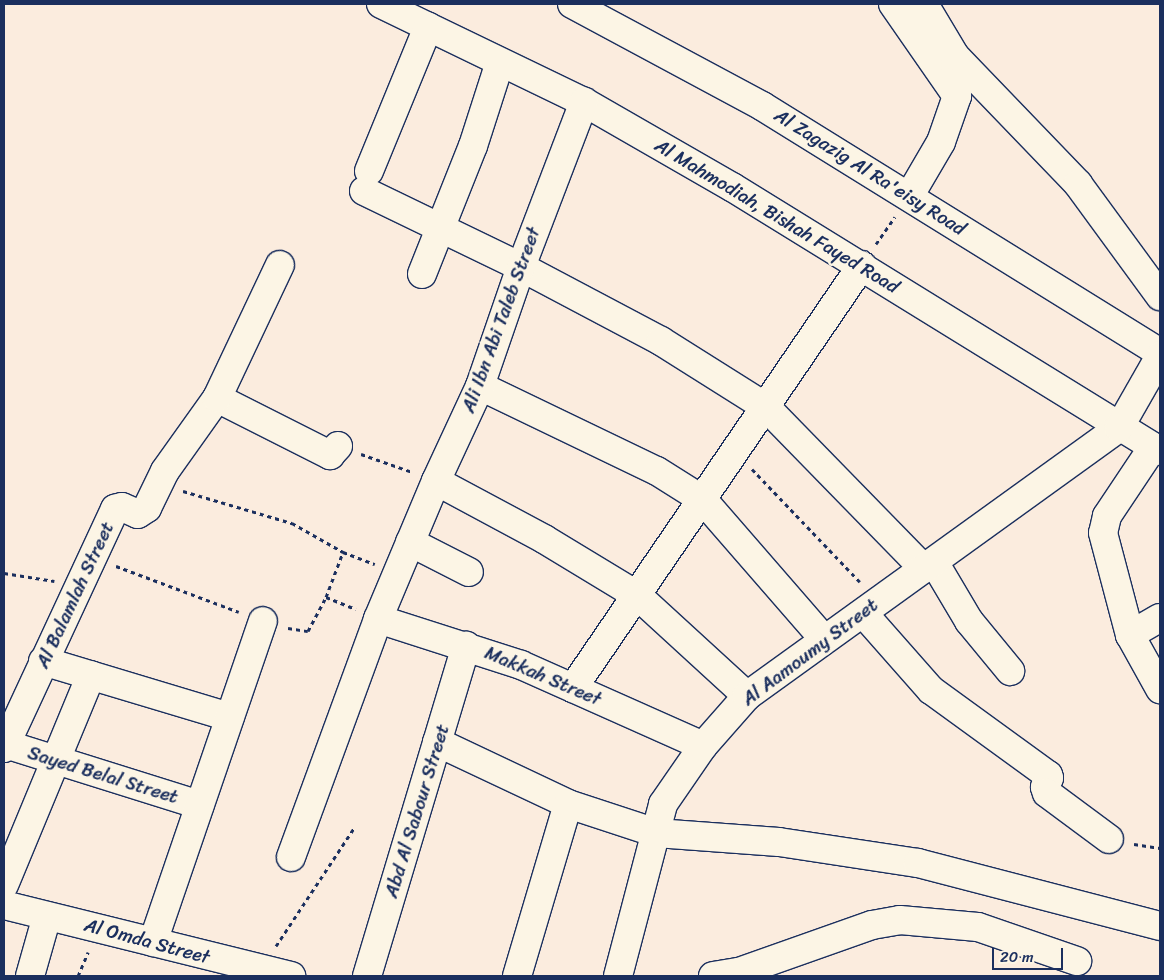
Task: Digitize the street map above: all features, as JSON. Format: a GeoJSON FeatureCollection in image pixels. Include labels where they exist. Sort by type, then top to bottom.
{"type":"FeatureCollection","features":[{"type":"Feature","properties":{"kind":"street","name":"Al Mahmodiah, Bishah Fayed Road"},"geometry":{"type":"LineString","coordinates":[[381,4],[584,102],[862,265],[1121,423],[1157,449]]}},
{"type":"Feature","properties":{"kind":"street","name":"Al Zagazig Al Ra'eisy Road"},"geometry":{"type":"LineString","coordinates":[[572,4],[762,106],[910,195],[1158,359]]}},
{"type":"Feature","properties":{"kind":"street"},"geometry":{"type":"LineString","coordinates":[[893,4],[956,96]]}},
{"type":"Feature","properties":{"kind":"street"},"geometry":{"type":"LineString","coordinates":[[924,4],[955,56],[1078,184],[1160,296]]}},
{"type":"Feature","properties":{"kind":"street"},"geometry":{"type":"LineString","coordinates":[[428,27],[366,181],[441,229],[520,267],[661,341],[766,408],[929,565],[969,621],[1010,672]]}},
{"type":"Feature","properties":{"kind":"street"},"geometry":{"type":"LineString","coordinates":[[910,195],[941,142],[956,96],[955,56]]}},
{"type":"Feature","properties":{"kind":"street"},"geometry":{"type":"LineString","coordinates":[[422,274],[473,146],[500,62]]}},
{"type":"Feature","properties":{"kind":"street","name":"Ali Ibn Abi Taleb Street"},"geometry":{"type":"LineString","coordinates":[[290,857],[378,619],[436,480],[480,386],[520,267],[584,102]]}},
{"type":"Feature","properties":{"kind":"street","name":"Al Balamlah Street"},"geometry":{"type":"LineString","coordinates":[[5,746],[115,509],[122,507],[138,514],[147,508],[165,471],[217,398],[280,265]]}},
{"type":"Feature","properties":{"kind":"street"},"geometry":{"type":"LineString","coordinates":[[572,688],[638,596],[862,265]]}},
{"type":"Feature","properties":{"kind":"street"},"geometry":{"type":"LineString","coordinates":[[1121,423],[1158,359]]}},
{"type":"Feature","properties":{"kind":"street"},"geometry":{"type":"LineString","coordinates":[[480,386],[657,471],[703,500],[823,638]]}},
{"type":"Feature","properties":{"kind":"street"},"geometry":{"type":"LineString","coordinates":[[217,398],[330,455],[338,446]]}},
{"type":"Feature","properties":{"kind":"street","name":"Al Aamoumy Street"},"geometry":{"type":"LineString","coordinates":[[618,976],[663,804],[703,746],[746,696],[823,638],[929,565],[1121,423]]}},
{"type":"Feature","properties":{"kind":"street"},"geometry":{"type":"LineString","coordinates":[[1157,449],[1103,524],[1104,545],[1130,635],[1160,689]]}},
{"type":"Feature","properties":{"kind":"street"},"geometry":{"type":"LineString","coordinates":[[436,480],[537,534],[638,596],[746,696]]}},
{"type":"Feature","properties":{"kind":"street"},"geometry":{"type":"LineString","coordinates":[[410,542],[469,572]]}},
{"type":"Feature","properties":{"kind":"street"},"geometry":{"type":"LineString","coordinates":[[870,607],[931,690],[1048,775],[1045,787],[1047,793],[1109,840]]}},
{"type":"Feature","properties":{"kind":"street"},"geometry":{"type":"LineString","coordinates":[[1130,635],[1160,618]]}},
{"type":"Feature","properties":{"kind":"street","name":"Makkah Street"},"geometry":{"type":"LineString","coordinates":[[378,619],[466,645],[572,688],[703,746]]}},
{"type":"Feature","properties":{"kind":"street"},"geometry":{"type":"LineString","coordinates":[[153,942],[263,621]]}},
{"type":"Feature","properties":{"kind":"street","name":"Abd Al Sabour Street"},"geometry":{"type":"LineString","coordinates":[[367,976],[466,645]]}},
{"type":"Feature","properties":{"kind":"street"},"geometry":{"type":"LineString","coordinates":[[43,661],[230,717]]}},
{"type":"Feature","properties":{"kind":"street"},"geometry":{"type":"LineString","coordinates":[[4,885],[54,760],[91,675]]}},
{"type":"Feature","properties":{"kind":"street"},"geometry":{"type":"LineString","coordinates":[[437,742],[568,804],[656,833],[789,843],[918,863],[1160,926]]}},
{"type":"Feature","properties":{"kind":"street","name":"Sayed Belal Street"},"geometry":{"type":"LineString","coordinates":[[5,746],[200,805]]}},
{"type":"Feature","properties":{"kind":"street"},"geometry":{"type":"LineString","coordinates":[[517,976],[568,804]]}},
{"type":"Feature","properties":{"kind":"street","name":"Al Omda Street"},"geometry":{"type":"LineString","coordinates":[[4,905],[153,942],[259,971],[291,976]]}},
{"type":"Feature","properties":{"kind":"street"},"geometry":{"type":"LineString","coordinates":[[30,976],[47,916]]}},
{"type":"Feature","properties":{"kind":"street"},"geometry":{"type":"LineString","coordinates":[[713,976],[739,972],[872,925],[900,920],[978,927],[1076,961]]}},
{"type":"Feature","properties":{"kind":"path"},"geometry":{"type":"LineString","coordinates":[[862,265],[910,195]]}},
{"type":"Feature","properties":{"kind":"path"},"geometry":{"type":"LineString","coordinates":[[338,446],[436,480]]}},
{"type":"Feature","properties":{"kind":"path"},"geometry":{"type":"LineString","coordinates":[[736,453],[870,607]]}},
{"type":"Feature","properties":{"kind":"path"},"geometry":{"type":"LineString","coordinates":[[178,489],[292,523],[343,552],[398,573]]}},
{"type":"Feature","properties":{"kind":"path"},"geometry":{"type":"LineString","coordinates":[[92,557],[263,621],[303,632],[308,631],[326,597],[343,552]]}},
{"type":"Feature","properties":{"kind":"path"},"geometry":{"type":"LineString","coordinates":[[4,573],[79,585]]}},
{"type":"Feature","properties":{"kind":"path"},"geometry":{"type":"LineString","coordinates":[[326,597],[378,619]]}},
{"type":"Feature","properties":{"kind":"path"},"geometry":{"type":"LineString","coordinates":[[259,971],[354,828]]}}]}
